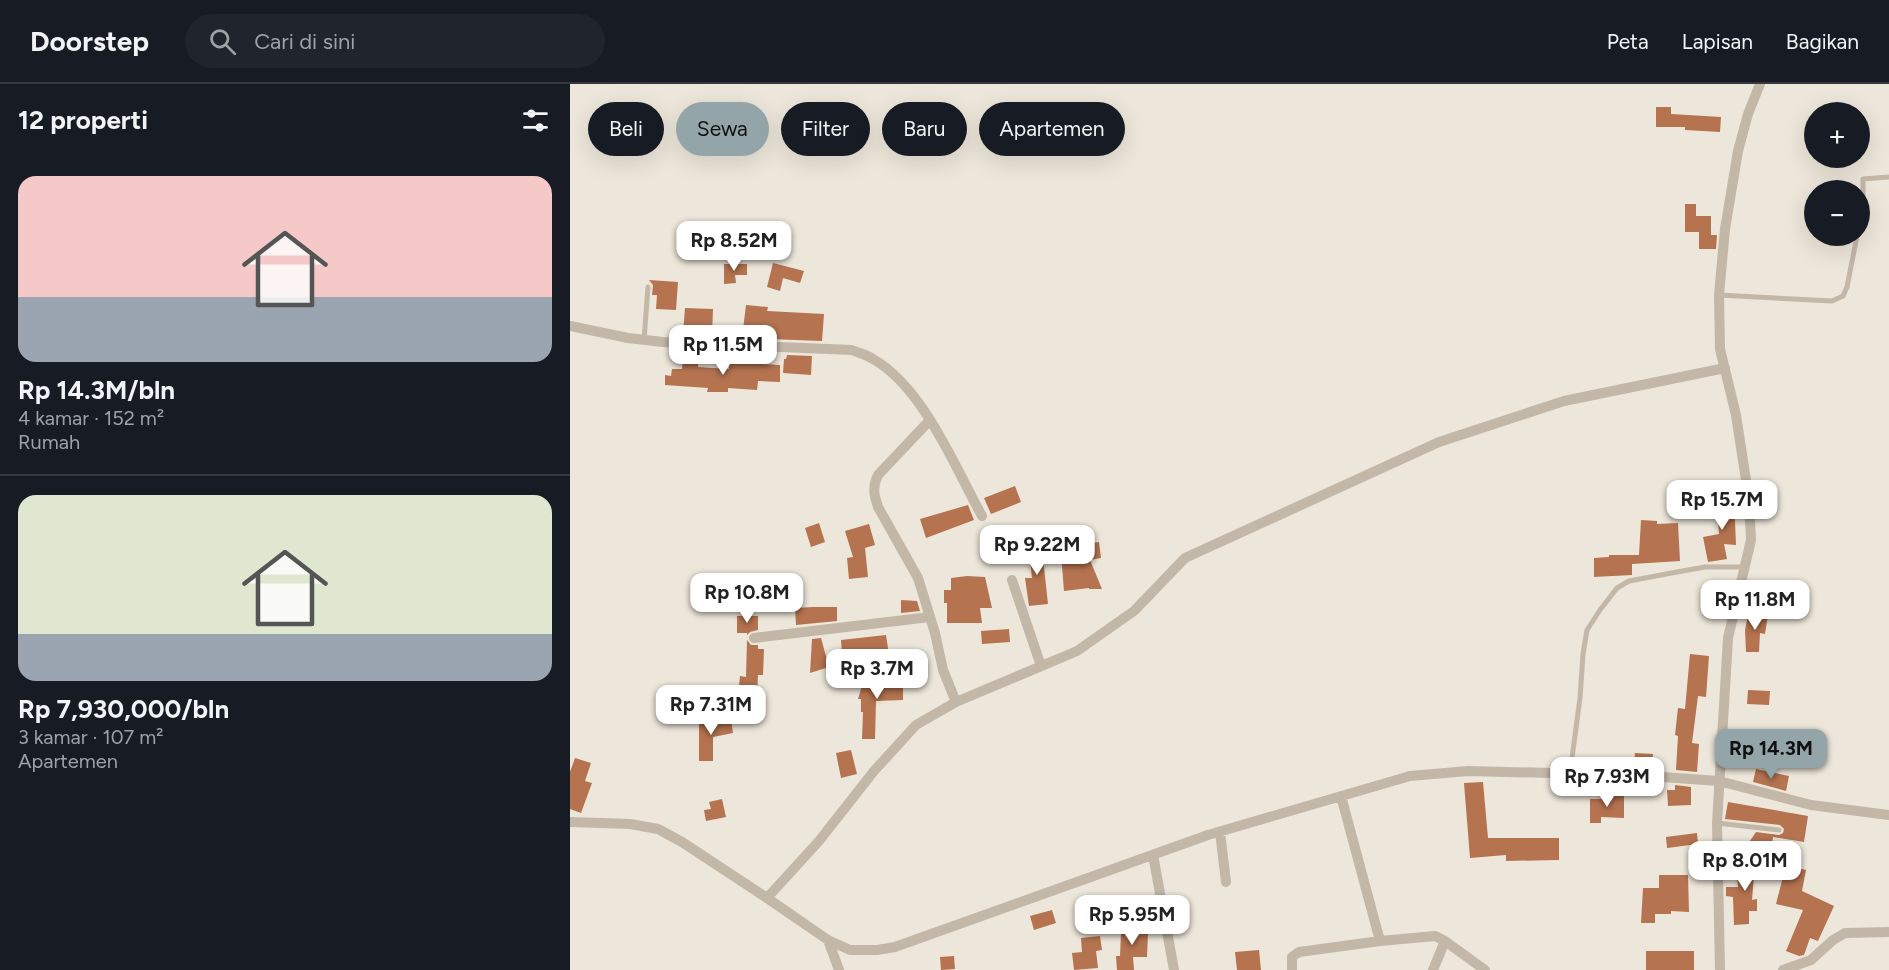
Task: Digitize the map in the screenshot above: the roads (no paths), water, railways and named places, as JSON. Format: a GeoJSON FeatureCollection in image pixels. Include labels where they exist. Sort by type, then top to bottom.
{"type":"FeatureCollection","features":[{"type":"Feature","properties":{"kind":"street"},"geometry":{"type":"LineString","coordinates":[[1720,970],[1717,823],[1728,638],[1750,540],[1749,500],[1736,415],[1720,349],[1719,295],[1725,229],[1738,151],[1748,114],[1760,84]]}},
{"type":"Feature","properties":{"kind":"street"},"geometry":{"type":"LineString","coordinates":[[570,326],[644,340],[852,351],[873,358],[890,371],[916,398],[982,516]]}},
{"type":"Feature","properties":{"kind":"street"},"geometry":{"type":"LineString","coordinates":[[767,898],[819,842],[874,771],[916,725],[956,702],[1077,651],[1134,611],[1185,558],[1439,442],[1564,401],[1725,368]]}},
{"type":"Feature","properties":{"kind":"street"},"geometry":{"type":"LineString","coordinates":[[930,420],[878,476],[874,484],[878,507],[918,578],[943,670],[956,702]]}},
{"type":"Feature","properties":{"kind":"street"},"geometry":{"type":"LineString","coordinates":[[1012,580],[1041,666]]}},
{"type":"Feature","properties":{"kind":"street"},"geometry":{"type":"LineString","coordinates":[[754,638],[930,617]]}},
{"type":"Feature","properties":{"kind":"street"},"geometry":{"type":"LineString","coordinates":[[570,822],[630,824],[658,830],[682,842],[828,940],[850,950],[877,950],[896,947],[1220,832],[1410,776],[1439,772],[1570,773],[1719,781],[1811,805],[1889,815]]}},
{"type":"Feature","properties":{"kind":"street"},"geometry":{"type":"LineString","coordinates":[[1341,796],[1380,941]]}},
{"type":"Feature","properties":{"kind":"street"},"geometry":{"type":"LineString","coordinates":[[1220,832],[1226,882]]}},
{"type":"Feature","properties":{"kind":"street"},"geometry":{"type":"LineString","coordinates":[[1717,854],[1781,860]]}},
{"type":"Feature","properties":{"kind":"street"},"geometry":{"type":"LineString","coordinates":[[1153,855],[1174,970]]}},
{"type":"Feature","properties":{"kind":"street"},"geometry":{"type":"LineString","coordinates":[[1783,970],[1811,960],[1833,940],[1845,933],[1889,932]]}},
{"type":"Feature","properties":{"kind":"street"},"geometry":{"type":"LineString","coordinates":[[1292,970],[1292,957],[1299,952],[1435,936],[1485,970]]}},
{"type":"Feature","properties":{"kind":"street"},"geometry":{"type":"LineString","coordinates":[[828,940],[838,970]]}},
{"type":"Feature","properties":{"kind":"street"},"geometry":{"type":"LineString","coordinates":[[1433,970],[1445,941]]}},
{"type":"Feature","properties":{"kind":"lane"},"geometry":{"type":"LineString","coordinates":[[1863,180],[1863,178],[1889,177]]}},
{"type":"Feature","properties":{"kind":"lane"},"geometry":{"type":"LineString","coordinates":[[1719,295],[1832,301],[1843,296],[1847,287],[1855,246]]}},
{"type":"Feature","properties":{"kind":"lane"},"geometry":{"type":"LineString","coordinates":[[644,340],[648,287]]}},
{"type":"Feature","properties":{"kind":"lane"},"geometry":{"type":"LineString","coordinates":[[1570,773],[1587,630],[1617,588],[1629,581],[1704,567],[1745,567]]}},
{"type":"Feature","properties":{"kind":"lane"},"geometry":{"type":"LineString","coordinates":[[1717,823],[1779,830]]}}]}
